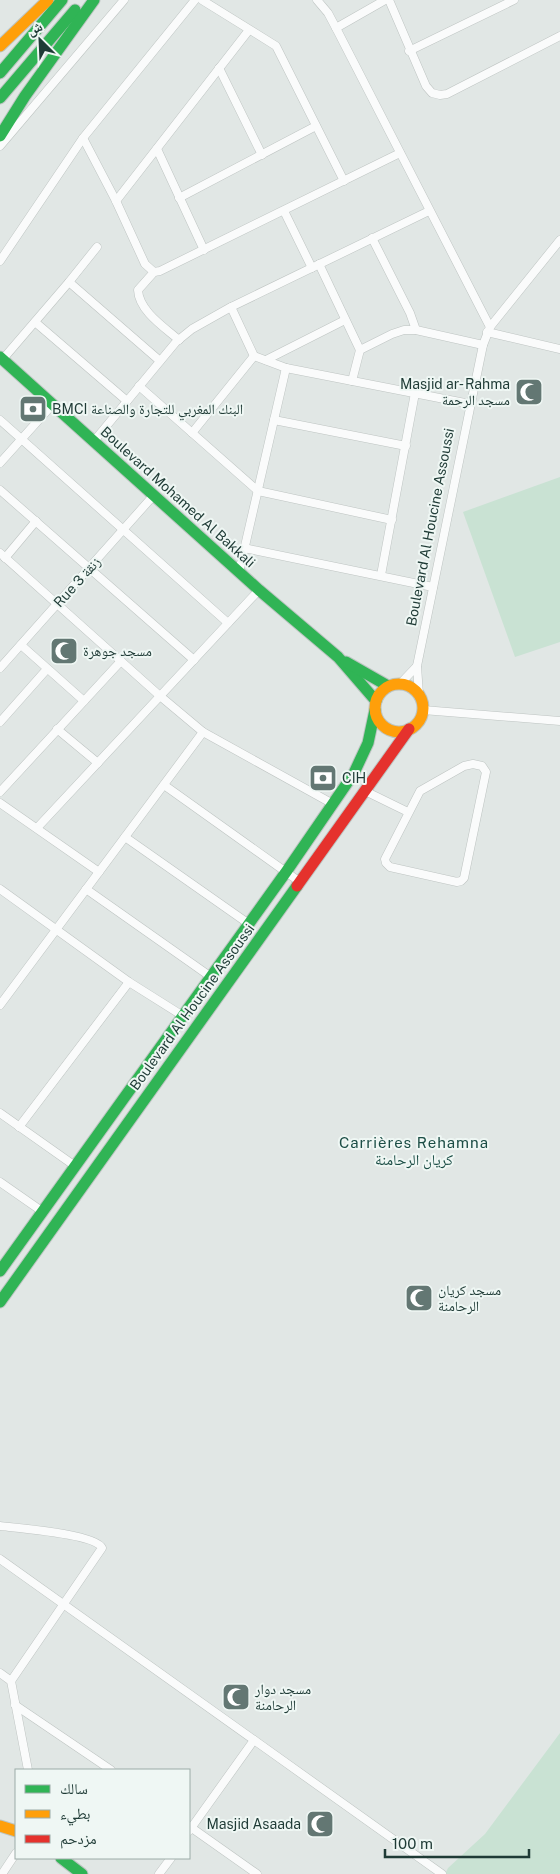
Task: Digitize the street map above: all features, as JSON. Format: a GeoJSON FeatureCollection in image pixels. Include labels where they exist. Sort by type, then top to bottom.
{"type":"FeatureCollection","features":[{"type":"Feature","properties":{"kind":"main road"},"geometry":{"type":"LineString","coordinates":[[0,46],[48,0]]}},
{"type":"Feature","properties":{"kind":"main road"},"geometry":{"type":"LineString","coordinates":[[0,73],[62,0]]}},
{"type":"Feature","properties":{"kind":"main road"},"geometry":{"type":"LineString","coordinates":[[0,98],[84,0]]}},
{"type":"Feature","properties":{"kind":"main road"},"geometry":{"type":"LineString","coordinates":[[0,136],[24,96],[94,0]]}},
{"type":"Feature","properties":{"kind":"main road","name":"Boulevard Mohamed Al Bakkali"},"geometry":{"type":"LineString","coordinates":[[1,358],[259,590],[338,657],[388,686]]}},
{"type":"Feature","properties":{"kind":"main road","name":"Boulevard Mohamed Al Bakkali"},"geometry":{"type":"LineString","coordinates":[[338,657],[376,705]]}},
{"type":"Feature","properties":{"kind":"main road"},"geometry":{"type":"LineString","coordinates":[[400,684],[411,687],[419,695],[423,710],[417,724],[409,729],[397,732],[389,729],[379,721],[376,705],[381,692],[388,686],[400,684]]}},
{"type":"Feature","properties":{"kind":"main road","name":"Boulevard Al Houcine Assoussi"},"geometry":{"type":"LineString","coordinates":[[0,1271],[333,804],[363,758],[371,737],[376,705]]}},
{"type":"Feature","properties":{"kind":"main road","name":"Boulevard Al Houcine Assoussi"},"geometry":{"type":"LineString","coordinates":[[0,1302],[409,729]]}},
{"type":"Feature","properties":{"kind":"main road"},"geometry":{"type":"LineString","coordinates":[[0,1826],[15,1831]]}},
{"type":"Feature","properties":{"kind":"main road"},"geometry":{"type":"LineString","coordinates":[[62,1859],[82,1874]]}},
{"type":"Feature","properties":{"kind":"street"},"geometry":{"type":"LineString","coordinates":[[0,146],[124,0]]}},
{"type":"Feature","properties":{"kind":"street"},"geometry":{"type":"LineString","coordinates":[[0,261],[83,138],[196,0]]}},
{"type":"Feature","properties":{"kind":"street"},"geometry":{"type":"LineString","coordinates":[[202,0],[276,46],[344,180]]}},
{"type":"Feature","properties":{"kind":"street"},"geometry":{"type":"LineString","coordinates":[[317,0],[328,13],[336,28],[489,330],[560,349]]}},
{"type":"Feature","properties":{"kind":"street"},"geometry":{"type":"LineString","coordinates":[[336,28],[385,0]]}},
{"type":"Feature","properties":{"kind":"street"},"geometry":{"type":"LineString","coordinates":[[389,0],[409,51],[429,90],[435,94],[444,95],[560,36]]}},
{"type":"Feature","properties":{"kind":"street"},"geometry":{"type":"LineString","coordinates":[[409,51],[514,0]]}},
{"type":"Feature","properties":{"kind":"street"},"geometry":{"type":"LineString","coordinates":[[116,201],[249,30]]}},
{"type":"Feature","properties":{"kind":"street"},"geometry":{"type":"LineString","coordinates":[[219,68],[262,155]]}},
{"type":"Feature","properties":{"kind":"street"},"geometry":{"type":"LineString","coordinates":[[180,198],[316,126]]}},
{"type":"Feature","properties":{"kind":"street"},"geometry":{"type":"LineString","coordinates":[[83,138],[116,201],[145,264],[154,272]]}},
{"type":"Feature","properties":{"kind":"street"},"geometry":{"type":"LineString","coordinates":[[157,149],[204,250]]}},
{"type":"Feature","properties":{"kind":"street"},"geometry":{"type":"LineString","coordinates":[[179,340],[145,309],[139,299],[138,290],[154,272],[160,271],[204,250],[400,153]]}},
{"type":"Feature","properties":{"kind":"street"},"geometry":{"type":"LineString","coordinates":[[284,211],[316,266],[360,350],[352,381]]}},
{"type":"Feature","properties":{"kind":"street"},"geometry":{"type":"LineString","coordinates":[[94,441],[160,361],[192,328],[231,307],[429,211]]}},
{"type":"Feature","properties":{"kind":"street"},"geometry":{"type":"LineString","coordinates":[[372,238],[410,313],[416,330]]}},
{"type":"Feature","properties":{"kind":"street","name":"Boulevard Al Houcine Assoussi"},"geometry":{"type":"LineString","coordinates":[[419,695],[418,666],[483,345],[489,330],[560,240]]}},
{"type":"Feature","properties":{"kind":"street"},"geometry":{"type":"LineString","coordinates":[[1,358],[70,282],[98,247]]}},
{"type":"Feature","properties":{"kind":"street"},"geometry":{"type":"LineString","coordinates":[[70,282],[160,361]]}},
{"type":"Feature","properties":{"kind":"street"},"geometry":{"type":"LineString","coordinates":[[231,307],[254,356],[286,368],[470,404]]}},
{"type":"Feature","properties":{"kind":"street"},"geometry":{"type":"LineString","coordinates":[[266,360],[345,320]]}},
{"type":"Feature","properties":{"kind":"street"},"geometry":{"type":"LineString","coordinates":[[35,322],[127,401]]}},
{"type":"Feature","properties":{"kind":"street"},"geometry":{"type":"LineString","coordinates":[[360,350],[404,330],[416,330],[483,345]]}},
{"type":"Feature","properties":{"kind":"street"},"geometry":{"type":"LineString","coordinates":[[192,433],[254,356]]}},
{"type":"Feature","properties":{"kind":"street"},"geometry":{"type":"LineString","coordinates":[[239,572],[286,368]]}},
{"type":"Feature","properties":{"kind":"street"},"geometry":{"type":"LineString","coordinates":[[139,386],[258,491],[392,520]]}},
{"type":"Feature","properties":{"kind":"street"},"geometry":{"type":"LineString","coordinates":[[381,575],[415,393]]}},
{"type":"Feature","properties":{"kind":"street"},"geometry":{"type":"LineString","coordinates":[[0,463],[53,404]]}},
{"type":"Feature","properties":{"kind":"street"},"geometry":{"type":"LineString","coordinates":[[0,420],[228,623]]}},
{"type":"Feature","properties":{"kind":"street"},"geometry":{"type":"LineString","coordinates":[[274,420],[406,446]]}},
{"type":"Feature","properties":{"kind":"street"},"geometry":{"type":"LineString","coordinates":[[0,490],[194,660]]}},
{"type":"Feature","properties":{"kind":"street","name":"Rue 3 زنقة"},"geometry":{"type":"LineString","coordinates":[[0,668],[154,495]]}},
{"type":"Feature","properties":{"kind":"street"},"geometry":{"type":"LineString","coordinates":[[36,521],[3,556],[203,732],[333,804]]}},
{"type":"Feature","properties":{"kind":"street"},"geometry":{"type":"LineString","coordinates":[[244,548],[434,587]]}},
{"type":"Feature","properties":{"kind":"street"},"geometry":{"type":"LineString","coordinates":[[37,828],[259,590]]}},
{"type":"Feature","properties":{"kind":"street"},"geometry":{"type":"LineString","coordinates":[[20,645],[84,701]]}},
{"type":"Feature","properties":{"kind":"street"},"geometry":{"type":"LineString","coordinates":[[0,792],[121,661]]}},
{"type":"Feature","properties":{"kind":"street"},"geometry":{"type":"LineString","coordinates":[[400,684],[418,666]]}},
{"type":"Feature","properties":{"kind":"street"},"geometry":{"type":"LineString","coordinates":[[0,722],[47,669]]}},
{"type":"Feature","properties":{"kind":"street"},"geometry":{"type":"LineString","coordinates":[[423,710],[560,721]]}},
{"type":"Feature","properties":{"kind":"street"},"geometry":{"type":"LineString","coordinates":[[57,729],[98,763]]}},
{"type":"Feature","properties":{"kind":"street"},"geometry":{"type":"LineString","coordinates":[[0,1005],[203,732]]}},
{"type":"Feature","properties":{"kind":"street"},"geometry":{"type":"LineString","coordinates":[[474,764],[485,768],[486,772],[464,878],[461,881],[457,882],[390,867],[386,863],[385,859],[408,812],[417,795],[424,788],[464,766],[474,764]]}},
{"type":"Feature","properties":{"kind":"street"},"geometry":{"type":"LineString","coordinates":[[164,785],[300,882]]}},
{"type":"Feature","properties":{"kind":"street"},"geometry":{"type":"LineString","coordinates":[[365,791],[408,812]]}},
{"type":"Feature","properties":{"kind":"street"},"geometry":{"type":"LineString","coordinates":[[0,803],[99,872]]}},
{"type":"Feature","properties":{"kind":"street"},"geometry":{"type":"LineString","coordinates":[[125,837],[249,924]]}},
{"type":"Feature","properties":{"kind":"street"},"geometry":{"type":"LineString","coordinates":[[0,889],[129,982],[183,1016]]}},
{"type":"Feature","properties":{"kind":"street"},"geometry":{"type":"LineString","coordinates":[[86,890],[211,977]]}},
{"type":"Feature","properties":{"kind":"street"},"geometry":{"type":"LineString","coordinates":[[19,1127],[129,982]]}},
{"type":"Feature","properties":{"kind":"street"},"geometry":{"type":"LineString","coordinates":[[0,1113],[75,1166]]}},
{"type":"Feature","properties":{"kind":"street"},"geometry":{"type":"LineString","coordinates":[[0,1182],[42,1212]]}},
{"type":"Feature","properties":{"kind":"street"},"geometry":{"type":"LineString","coordinates":[[0,1526],[80,1537],[101,1545],[101,1551],[11,1681],[28,1769]]}},
{"type":"Feature","properties":{"kind":"street"},"geometry":{"type":"LineString","coordinates":[[0,1559],[442,1874]]}},
{"type":"Feature","properties":{"kind":"street"},"geometry":{"type":"LineString","coordinates":[[0,1673],[11,1681]]}},
{"type":"Feature","properties":{"kind":"street"},"geometry":{"type":"LineString","coordinates":[[15,1705],[110,1769]]}},
{"type":"Feature","properties":{"kind":"street"},"geometry":{"type":"LineString","coordinates":[[254,1740],[190,1828],[256,1874]]}},
{"type":"Feature","properties":{"kind":"street"},"geometry":{"type":"LineString","coordinates":[[2,1874],[15,1854]]}},
{"type":"Feature","properties":{"kind":"street"},"geometry":{"type":"LineString","coordinates":[[159,1874],[169,1859]]}},
{"type":"Feature","properties":{"kind":"green space"},"geometry":{"type":"Polygon","coordinates":[[[560,477],[560,642],[515,657],[463,512],[560,477]]]}},
{"type":"Feature","properties":{"kind":"green space"},"geometry":{"type":"Polygon","coordinates":[[[560,1733],[560,1874],[445,1874],[448,1868],[485,1834],[560,1733]]]}},
{"type":"Feature","properties":{"kind":"traffic: fast"},"geometry":{"type":"LineString","coordinates":[[0,73],[62,0]]}},
{"type":"Feature","properties":{"kind":"traffic: fast"},"geometry":{"type":"LineString","coordinates":[[0,136],[25,96],[94,0]]}},
{"type":"Feature","properties":{"kind":"traffic: fast"},"geometry":{"type":"LineString","coordinates":[[0,98],[75,10]]}},
{"type":"Feature","properties":{"kind":"traffic: fast"},"geometry":{"type":"LineString","coordinates":[[0,357],[259,590],[338,657],[376,701]]}},
{"type":"Feature","properties":{"kind":"traffic: fast"},"geometry":{"type":"LineString","coordinates":[[346,662],[388,686]]}},
{"type":"Feature","properties":{"kind":"traffic: fast"},"geometry":{"type":"LineString","coordinates":[[0,1271],[286,872],[354,773],[368,743],[375,710]]}},
{"type":"Feature","properties":{"kind":"traffic: fast"},"geometry":{"type":"LineString","coordinates":[[0,1302],[297,886]]}},
{"type":"Feature","properties":{"kind":"traffic: fast"},"geometry":{"type":"LineString","coordinates":[[62,1859],[82,1874]]}},
{"type":"Feature","properties":{"kind":"traffic: slow"},"geometry":{"type":"LineString","coordinates":[[0,46],[48,0]]}},
{"type":"Feature","properties":{"kind":"traffic: slow"},"geometry":{"type":"LineString","coordinates":[[399,684],[408,686],[416,691],[421,699],[423,708],[421,717],[416,725],[408,730],[399,732],[390,730],[382,725],[377,717],[375,708],[377,699],[382,691],[390,686],[399,684]]}},
{"type":"Feature","properties":{"kind":"traffic: slow"},"geometry":{"type":"LineString","coordinates":[[0,1826],[15,1831]]}},
{"type":"Feature","properties":{"kind":"traffic: jam"},"geometry":{"type":"LineString","coordinates":[[297,886],[409,729]]}},
{"type":"Feature","properties":{"kind":"place","name":"Masjid ar- Rahma مسجد الرحمة"},"geometry":{"type":"Point","coordinates":[529,392]}},
{"type":"Feature","properties":{"kind":"place","name":"BMCI البنك المغربي للتجارة والصناعة"},"geometry":{"type":"Point","coordinates":[33,409]}},
{"type":"Feature","properties":{"kind":"place","name":"مسجد جوهرة"},"geometry":{"type":"Point","coordinates":[64,651]}},
{"type":"Feature","properties":{"kind":"place","name":"CIH"},"geometry":{"type":"Point","coordinates":[323,778]}},
{"type":"Feature","properties":{"kind":"place","name":"مسجد كريان الرحامنة"},"geometry":{"type":"Point","coordinates":[419,1298]}},
{"type":"Feature","properties":{"kind":"place","name":"مسجد دوار الرحامنة"},"geometry":{"type":"Point","coordinates":[236,1697]}},
{"type":"Feature","properties":{"kind":"place","name":"Masjid Asaada"},"geometry":{"type":"Point","coordinates":[320,1824]}},
{"type":"Feature","properties":{"kind":"district","name":"Carrières Rehamna كريان الرحامنة"},"geometry":{"type":"Point","coordinates":[414,1150]}}]}
